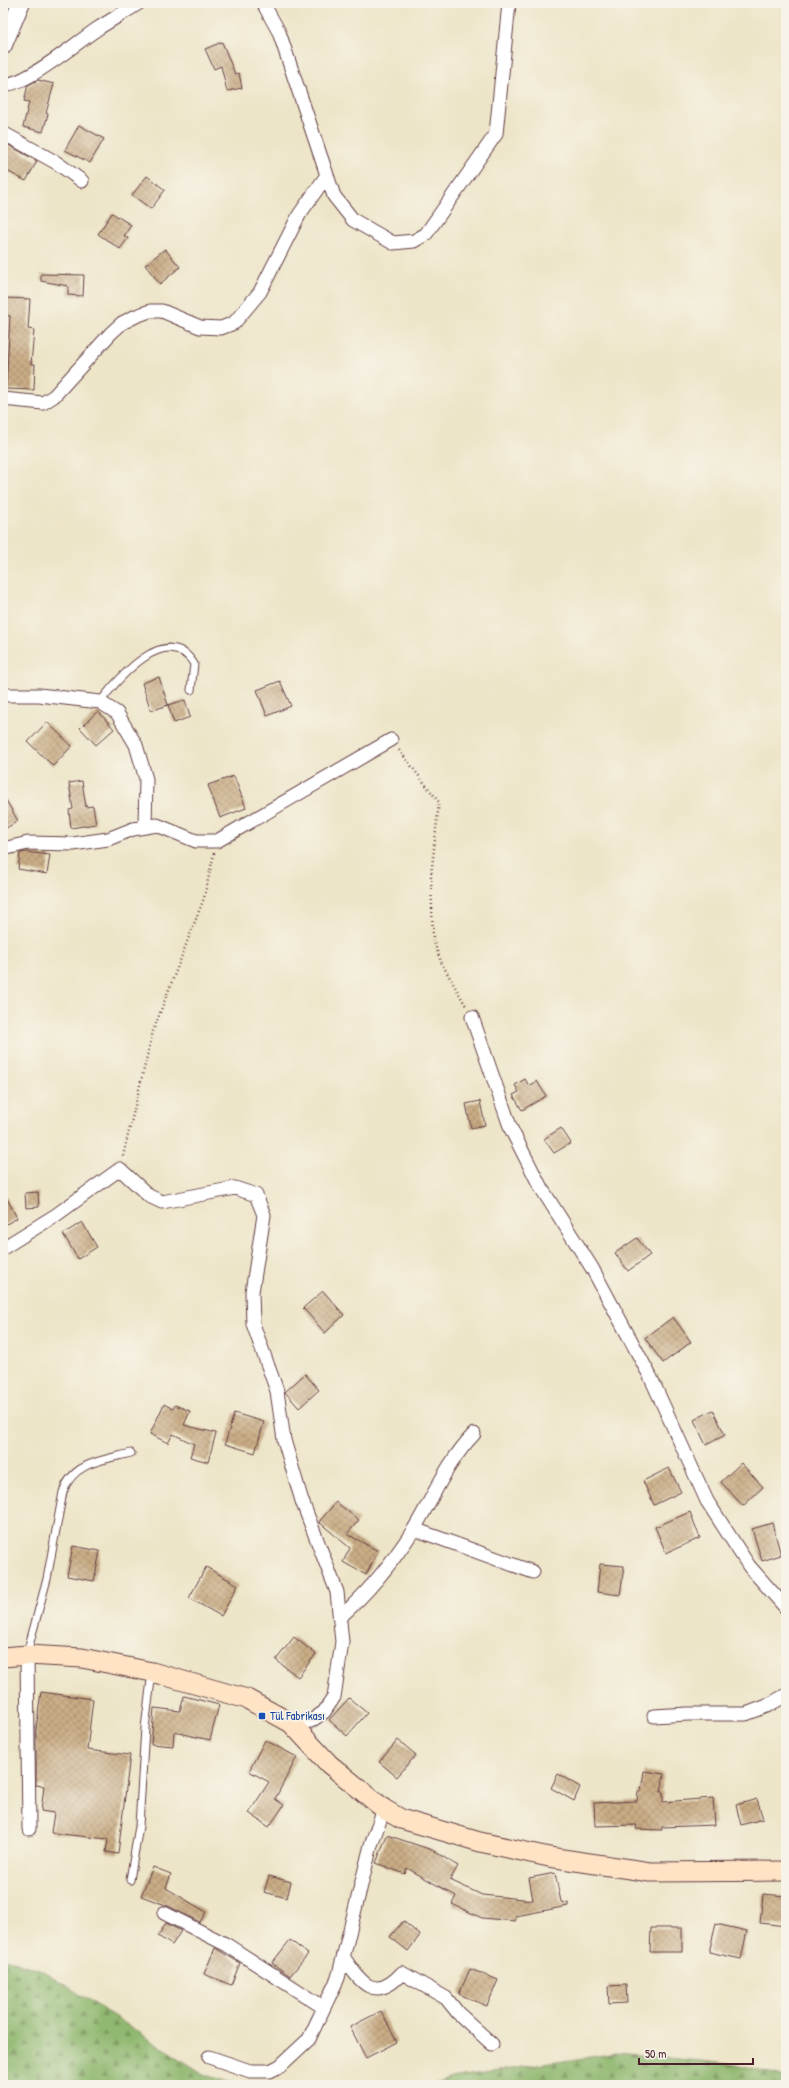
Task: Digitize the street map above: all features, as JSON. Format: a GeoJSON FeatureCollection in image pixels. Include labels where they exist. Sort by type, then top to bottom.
{"type":"FeatureCollection","features":[{"type":"Feature","properties":{"kind":"main road"},"geometry":{"type":"LineString","coordinates":[[3,1657],[26,1655],[82,1658],[152,1672],[247,1699],[291,1723],[329,1764],[384,1809],[401,1818],[480,1842],[556,1858],[650,1872],[786,1871]]}},
{"type":"Feature","properties":{"kind":"street"},"geometry":{"type":"LineString","coordinates":[[3,46],[21,3]]}},
{"type":"Feature","properties":{"kind":"street"},"geometry":{"type":"LineString","coordinates":[[3,84],[22,80],[60,56],[96,29],[139,3]]}},
{"type":"Feature","properties":{"kind":"street"},"geometry":{"type":"LineString","coordinates":[[263,3],[278,32],[334,196],[353,220],[371,232],[393,243],[414,241],[426,234],[496,134],[510,3]]}},
{"type":"Feature","properties":{"kind":"street"},"geometry":{"type":"LineString","coordinates":[[3,133],[56,163],[82,181]]}},
{"type":"Feature","properties":{"kind":"street"},"geometry":{"type":"LineString","coordinates":[[3,399],[43,403],[54,396],[122,323],[150,311],[162,311],[200,327],[221,328],[234,323],[260,292],[300,215],[327,176]]}},
{"type":"Feature","properties":{"kind":"street"},"geometry":{"type":"LineString","coordinates":[[3,695],[39,695],[100,702],[117,713],[136,745],[146,779],[145,827]]}},
{"type":"Feature","properties":{"kind":"street"},"geometry":{"type":"LineString","coordinates":[[3,849],[28,843],[73,844],[108,839],[133,829],[157,826],[196,841],[217,841],[390,740]]}},
{"type":"Feature","properties":{"kind":"street"},"geometry":{"type":"LineString","coordinates":[[472,1017],[511,1129],[540,1186],[592,1268],[650,1376],[707,1501],[749,1566],[786,1608]]}},
{"type":"Feature","properties":{"kind":"street"},"geometry":{"type":"LineString","coordinates":[[3,1248],[56,1215],[120,1169],[149,1196],[162,1202],[235,1188],[256,1195],[264,1215],[252,1292],[253,1324],[277,1390],[284,1440],[302,1501],[337,1592],[342,1642],[334,1697],[324,1712],[311,1721],[291,1723]]}},
{"type":"Feature","properties":{"kind":"street"},"geometry":{"type":"LineString","coordinates":[[340,1617],[354,1605],[414,1529],[458,1450],[474,1434]]}},
{"type":"Feature","properties":{"kind":"street"},"geometry":{"type":"LineString","coordinates":[[414,1529],[533,1572]]}},
{"type":"Feature","properties":{"kind":"street"},"geometry":{"type":"LineString","coordinates":[[26,1655],[29,1830]]}},
{"type":"Feature","properties":{"kind":"street"},"geometry":{"type":"LineString","coordinates":[[654,1716],[688,1714],[746,1714],[766,1706],[786,1695]]}},
{"type":"Feature","properties":{"kind":"street"},"geometry":{"type":"LineString","coordinates":[[209,2057],[250,2071],[270,2071],[280,2066],[309,2039],[338,1978],[371,1844],[384,1809]]}},
{"type":"Feature","properties":{"kind":"street"},"geometry":{"type":"LineString","coordinates":[[164,1913],[227,1945],[323,2007]]}},
{"type":"Feature","properties":{"kind":"street"},"geometry":{"type":"LineString","coordinates":[[344,1958],[366,1985],[373,1988],[384,1987],[393,1982],[402,1973],[414,1978],[446,1998],[458,2013],[492,2044]]}},
{"type":"Feature","properties":{"kind":"lane"},"geometry":{"type":"LineString","coordinates":[[100,702],[120,678],[140,660],[152,652],[168,648],[177,648],[183,651],[194,664],[191,690]]}},
{"type":"Feature","properties":{"kind":"lane"},"geometry":{"type":"LineString","coordinates":[[26,1655],[47,1579],[63,1492],[68,1480],[85,1465],[131,1453]]}},
{"type":"Feature","properties":{"kind":"lane"},"geometry":{"type":"LineString","coordinates":[[130,1880],[139,1826],[145,1728],[152,1672]]}},
{"type":"Feature","properties":{"kind":"path"},"geometry":{"type":"LineString","coordinates":[[390,740],[440,802],[431,876],[433,940],[442,964],[472,1017]]}},
{"type":"Feature","properties":{"kind":"path"},"geometry":{"type":"LineString","coordinates":[[120,1169],[153,1031],[204,898],[217,841]]}},
{"type":"Feature","properties":{"kind":"green space"},"geometry":{"type":"Polygon","coordinates":[[[3,1958],[45,1972],[205,2075],[238,2085],[3,2085],[3,1958]]]}},
{"type":"Feature","properties":{"kind":"green space"},"geometry":{"type":"Polygon","coordinates":[[[617,2053],[739,2065],[786,2077],[786,2085],[432,2085],[451,2078],[617,2053]]]}},
{"type":"Feature","properties":{"kind":"building"},"geometry":{"type":"Polygon","coordinates":[[[222,42],[235,74],[239,73],[242,88],[227,91],[221,66],[214,69],[205,49],[222,42]]]}},
{"type":"Feature","properties":{"kind":"building"},"geometry":{"type":"Polygon","coordinates":[[[38,80],[54,84],[46,113],[48,114],[43,132],[23,127],[29,102],[24,101],[28,85],[38,80]]]}},
{"type":"Feature","properties":{"kind":"building"},"geometry":{"type":"Polygon","coordinates":[[[79,125],[104,139],[90,163],[65,150],[79,125]]]}},
{"type":"Feature","properties":{"kind":"building"},"geometry":{"type":"Polygon","coordinates":[[[3,142],[37,161],[26,181],[3,169],[3,142]]]}},
{"type":"Feature","properties":{"kind":"building"},"geometry":{"type":"Polygon","coordinates":[[[147,176],[165,190],[151,209],[132,195],[147,176]]]}},
{"type":"Feature","properties":{"kind":"building"},"geometry":{"type":"Polygon","coordinates":[[[112,213],[131,225],[124,236],[128,238],[120,249],[98,234],[112,213]]]}},
{"type":"Feature","properties":{"kind":"building"},"geometry":{"type":"Polygon","coordinates":[[[165,249],[180,267],[160,284],[145,265],[165,249]]]}},
{"type":"Feature","properties":{"kind":"building"},"geometry":{"type":"Polygon","coordinates":[[[41,274],[84,275],[83,296],[68,295],[68,286],[41,281],[41,274]]]}},
{"type":"Feature","properties":{"kind":"building"},"geometry":{"type":"Polygon","coordinates":[[[4,298],[30,299],[28,329],[34,330],[31,364],[35,364],[34,390],[6,389],[10,316],[3,315],[4,298]]]}},
{"type":"Feature","properties":{"kind":"building"},"geometry":{"type":"Polygon","coordinates":[[[159,677],[168,705],[151,711],[142,683],[159,677]]]}},
{"type":"Feature","properties":{"kind":"building"},"geometry":{"type":"Polygon","coordinates":[[[280,681],[291,706],[267,716],[257,690],[280,681]]]}},
{"type":"Feature","properties":{"kind":"building"},"geometry":{"type":"Polygon","coordinates":[[[185,700],[190,717],[174,723],[168,705],[185,700]]]}},
{"type":"Feature","properties":{"kind":"building"},"geometry":{"type":"Polygon","coordinates":[[[98,711],[114,729],[96,745],[80,728],[98,711]]]}},
{"type":"Feature","properties":{"kind":"building"},"geometry":{"type":"Polygon","coordinates":[[[47,722],[72,746],[53,766],[28,742],[47,722]]]}},
{"type":"Feature","properties":{"kind":"building"},"geometry":{"type":"Polygon","coordinates":[[[234,776],[246,808],[220,818],[208,785],[234,776]]]}},
{"type":"Feature","properties":{"kind":"building"},"geometry":{"type":"Polygon","coordinates":[[[82,781],[86,807],[93,806],[96,824],[71,828],[69,810],[73,809],[69,783],[82,781]]]}},
{"type":"Feature","properties":{"kind":"building"},"geometry":{"type":"Polygon","coordinates":[[[3,795],[18,821],[3,830],[3,795]]]}},
{"type":"Feature","properties":{"kind":"building"},"geometry":{"type":"Polygon","coordinates":[[[26,852],[50,855],[47,874],[18,869],[20,853],[26,852]]]}},
{"type":"Feature","properties":{"kind":"building"},"geometry":{"type":"Polygon","coordinates":[[[525,1079],[529,1086],[537,1081],[546,1096],[522,1110],[513,1095],[519,1092],[515,1085],[525,1079]]]}},
{"type":"Feature","properties":{"kind":"building"},"geometry":{"type":"Polygon","coordinates":[[[480,1101],[485,1125],[471,1128],[466,1104],[480,1101]]]}},
{"type":"Feature","properties":{"kind":"building"},"geometry":{"type":"Polygon","coordinates":[[[561,1128],[571,1143],[554,1153],[544,1139],[561,1128]]]}},
{"type":"Feature","properties":{"kind":"building"},"geometry":{"type":"Polygon","coordinates":[[[3,1191],[17,1218],[3,1226],[3,1191]]]}},
{"type":"Feature","properties":{"kind":"building"},"geometry":{"type":"Polygon","coordinates":[[[38,1192],[39,1207],[26,1208],[25,1193],[38,1192]]]}},
{"type":"Feature","properties":{"kind":"building"},"geometry":{"type":"Polygon","coordinates":[[[82,1222],[97,1247],[78,1259],[63,1234],[82,1222]]]}},
{"type":"Feature","properties":{"kind":"building"},"geometry":{"type":"Polygon","coordinates":[[[637,1238],[650,1255],[628,1271],[615,1253],[637,1238]]]}},
{"type":"Feature","properties":{"kind":"building"},"geometry":{"type":"Polygon","coordinates":[[[323,1291],[344,1315],[325,1333],[303,1308],[323,1291]]]}},
{"type":"Feature","properties":{"kind":"building"},"geometry":{"type":"Polygon","coordinates":[[[673,1317],[691,1342],[663,1363],[645,1338],[673,1317]]]}},
{"type":"Feature","properties":{"kind":"building"},"geometry":{"type":"Polygon","coordinates":[[[305,1374],[319,1390],[299,1408],[285,1392],[305,1374]]]}},
{"type":"Feature","properties":{"kind":"building"},"geometry":{"type":"Polygon","coordinates":[[[164,1404],[173,1409],[175,1405],[190,1411],[184,1425],[216,1433],[208,1462],[190,1457],[194,1444],[173,1434],[168,1443],[150,1434],[164,1404]]]}},
{"type":"Feature","properties":{"kind":"building"},"geometry":{"type":"Polygon","coordinates":[[[713,1410],[725,1435],[706,1445],[694,1420],[713,1410]]]}},
{"type":"Feature","properties":{"kind":"building"},"geometry":{"type":"Polygon","coordinates":[[[234,1413],[264,1422],[255,1453],[225,1444],[234,1413]]]}},
{"type":"Feature","properties":{"kind":"building"},"geometry":{"type":"Polygon","coordinates":[[[741,1463],[763,1487],[743,1506],[721,1482],[741,1463]]]}},
{"type":"Feature","properties":{"kind":"building"},"geometry":{"type":"Polygon","coordinates":[[[669,1468],[681,1492],[654,1505],[643,1481],[669,1468]]]}},
{"type":"Feature","properties":{"kind":"building"},"geometry":{"type":"Polygon","coordinates":[[[336,1502],[359,1520],[347,1534],[378,1551],[366,1575],[343,1562],[350,1548],[319,1522],[336,1502]]]}},
{"type":"Feature","properties":{"kind":"building"},"geometry":{"type":"Polygon","coordinates":[[[690,1512],[700,1538],[666,1553],[655,1527],[690,1512]]]}},
{"type":"Feature","properties":{"kind":"building"},"geometry":{"type":"Polygon","coordinates":[[[772,1523],[781,1555],[762,1561],[752,1529],[772,1523]]]}},
{"type":"Feature","properties":{"kind":"building"},"geometry":{"type":"Polygon","coordinates":[[[73,1546],[100,1551],[94,1581],[67,1576],[73,1546]]]}},
{"type":"Feature","properties":{"kind":"building"},"geometry":{"type":"Polygon","coordinates":[[[600,1564],[624,1566],[620,1595],[597,1592],[600,1564]]]}},
{"type":"Feature","properties":{"kind":"building"},"geometry":{"type":"Polygon","coordinates":[[[206,1567],[238,1585],[221,1616],[189,1598],[206,1567]]]}},
{"type":"Feature","properties":{"kind":"building"},"geometry":{"type":"Polygon","coordinates":[[[294,1637],[316,1654],[298,1677],[276,1660],[294,1637]]]}},
{"type":"Feature","properties":{"kind":"building"},"geometry":{"type":"Polygon","coordinates":[[[41,1692],[93,1699],[87,1750],[130,1755],[118,1854],[106,1852],[108,1839],[51,1833],[54,1813],[41,1811],[44,1786],[36,1785],[36,1729],[41,1692]]]}},
{"type":"Feature","properties":{"kind":"building"},"geometry":{"type":"Polygon","coordinates":[[[184,1696],[219,1705],[210,1740],[174,1732],[173,1746],[151,1744],[154,1708],[180,1711],[184,1696]]]}},
{"type":"Feature","properties":{"kind":"building"},"geometry":{"type":"Polygon","coordinates":[[[349,1698],[367,1713],[347,1736],[329,1720],[349,1698]]]}},
{"type":"Feature","properties":{"kind":"building"},"geometry":{"type":"Polygon","coordinates":[[[265,1740],[297,1757],[275,1799],[284,1805],[269,1827],[249,1813],[269,1782],[249,1771],[265,1740]]]}},
{"type":"Feature","properties":{"kind":"building"},"geometry":{"type":"Polygon","coordinates":[[[398,1740],[416,1755],[397,1777],[379,1762],[398,1740]]]}},
{"type":"Feature","properties":{"kind":"building"},"geometry":{"type":"Polygon","coordinates":[[[644,1771],[664,1774],[661,1792],[663,1792],[663,1802],[713,1798],[715,1825],[662,1827],[662,1830],[636,1829],[637,1825],[595,1826],[594,1803],[637,1801],[638,1791],[641,1791],[644,1771]]]}},
{"type":"Feature","properties":{"kind":"building"},"geometry":{"type":"Polygon","coordinates":[[[558,1774],[580,1787],[574,1801],[551,1788],[558,1774]]]}},
{"type":"Feature","properties":{"kind":"building"},"geometry":{"type":"Polygon","coordinates":[[[757,1799],[763,1819],[741,1825],[736,1805],[757,1799]]]}},
{"type":"Feature","properties":{"kind":"building"},"geometry":{"type":"Polygon","coordinates":[[[387,1835],[432,1850],[458,1866],[450,1880],[482,1895],[533,1900],[529,1878],[555,1873],[561,1902],[568,1903],[568,1906],[516,1916],[515,1921],[482,1918],[452,1904],[456,1896],[407,1868],[405,1874],[376,1863],[387,1835]]]}},
{"type":"Feature","properties":{"kind":"building"},"geometry":{"type":"Polygon","coordinates":[[[153,1867],[171,1874],[166,1888],[206,1912],[200,1922],[168,1906],[141,1896],[153,1867]]]}},
{"type":"Feature","properties":{"kind":"building"},"geometry":{"type":"Polygon","coordinates":[[[269,1876],[291,1882],[287,1898],[264,1892],[269,1876]]]}},
{"type":"Feature","properties":{"kind":"building"},"geometry":{"type":"Polygon","coordinates":[[[763,1894],[786,1896],[786,1926],[760,1923],[763,1894]]]}},
{"type":"Feature","properties":{"kind":"building"},"geometry":{"type":"Polygon","coordinates":[[[403,1921],[420,1935],[408,1951],[390,1937],[403,1921]]]}},
{"type":"Feature","properties":{"kind":"building"},"geometry":{"type":"Polygon","coordinates":[[[166,1923],[181,1931],[172,1945],[158,1936],[166,1923]]]}},
{"type":"Feature","properties":{"kind":"building"},"geometry":{"type":"Polygon","coordinates":[[[716,1924],[747,1931],[741,1959],[709,1952],[716,1924]]]}},
{"type":"Feature","properties":{"kind":"building"},"geometry":{"type":"Polygon","coordinates":[[[651,1928],[682,1928],[682,1952],[650,1952],[651,1928]]]}},
{"type":"Feature","properties":{"kind":"building"},"geometry":{"type":"Polygon","coordinates":[[[290,1940],[308,1954],[290,1976],[272,1963],[290,1940]]]}},
{"type":"Feature","properties":{"kind":"building"},"geometry":{"type":"Polygon","coordinates":[[[215,1948],[240,1963],[231,1985],[204,1974],[215,1948]]]}},
{"type":"Feature","properties":{"kind":"building"},"geometry":{"type":"Polygon","coordinates":[[[470,1969],[498,1980],[487,2006],[459,1994],[470,1969]]]}},
{"type":"Feature","properties":{"kind":"building"},"geometry":{"type":"Polygon","coordinates":[[[626,1985],[627,2003],[609,2004],[608,1986],[626,1985]]]}},
{"type":"Feature","properties":{"kind":"building"},"geometry":{"type":"Polygon","coordinates":[[[381,2011],[397,2042],[366,2058],[350,2027],[381,2011]]]}},
{"type":"Feature","properties":{"kind":"place","name":"Tül Fabrikası"},"geometry":{"type":"Point","coordinates":[262,1716]}}]}
